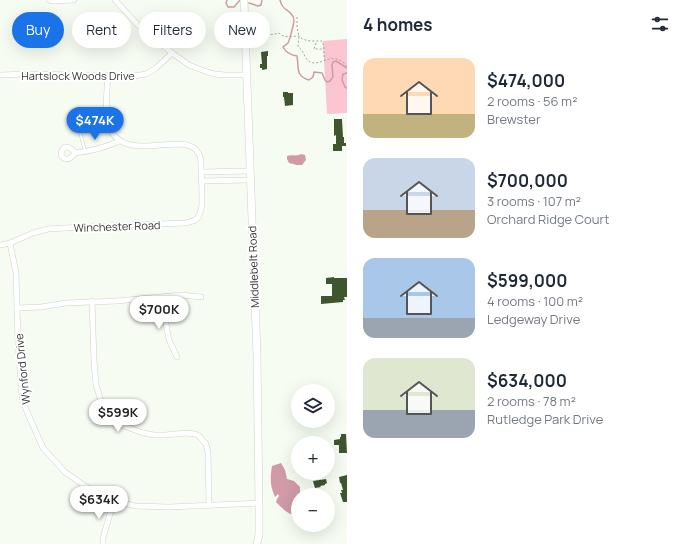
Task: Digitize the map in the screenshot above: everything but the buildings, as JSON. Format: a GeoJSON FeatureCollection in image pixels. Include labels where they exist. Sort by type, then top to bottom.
{"type":"FeatureCollection","features":[{"type":"Feature","properties":{"kind":"street"},"geometry":{"type":"LineString","coordinates":[[49,0],[74,0]]}},
{"type":"Feature","properties":{"kind":"street"},"geometry":{"type":"LineString","coordinates":[[115,0],[138,25],[189,65],[207,72],[225,75],[247,75]]}},
{"type":"Feature","properties":{"kind":"street","name":"Middlebelt Road"},"geometry":{"type":"LineString","coordinates":[[244,0],[246,12]]}},
{"type":"Feature","properties":{"kind":"street","name":"Middlebelt Road"},"geometry":{"type":"LineString","coordinates":[[248,48],[247,75],[257,356],[260,544]]}},
{"type":"Feature","properties":{"kind":"street","name":"Hartslock Woods Drive"},"geometry":{"type":"LineString","coordinates":[[0,76],[28,74],[134,76],[146,74],[159,66],[172,53]]}},
{"type":"Feature","properties":{"kind":"street"},"geometry":{"type":"LineString","coordinates":[[75,153],[106,147],[119,141],[114,136],[108,122],[108,76]]}},
{"type":"Feature","properties":{"kind":"street","name":"Winchester Road"},"geometry":{"type":"LineString","coordinates":[[0,245],[10,243],[33,233],[48,230],[81,227],[186,223],[199,217],[202,205],[200,156],[195,148],[182,144],[134,146],[119,141]]}},
{"type":"Feature","properties":{"kind":"street"},"geometry":{"type":"LineString","coordinates":[[201,177],[250,171]]}},
{"type":"Feature","properties":{"kind":"street"},"geometry":{"type":"LineString","coordinates":[[201,177],[250,180]]}},
{"type":"Feature","properties":{"kind":"street","name":"Wynford Drive"},"geometry":{"type":"LineString","coordinates":[[10,243],[16,273],[18,342],[22,397],[26,412],[43,448],[65,472],[85,486],[109,499],[135,506],[169,507],[259,503]]}},
{"type":"Feature","properties":{"kind":"street"},"geometry":{"type":"LineString","coordinates":[[17,308],[41,307],[66,302],[117,301],[181,296],[201,298]]}},
{"type":"Feature","properties":{"kind":"street"},"geometry":{"type":"LineString","coordinates":[[165,297],[166,324],[169,340],[177,357]]}},
{"type":"Feature","properties":{"kind":"street"},"geometry":{"type":"LineString","coordinates":[[92,301],[96,385],[101,401],[112,417],[124,426],[154,435],[187,433],[199,436],[206,444],[208,453],[209,505]]}},
{"type":"Feature","properties":{"kind":"street"},"geometry":{"type":"LineString","coordinates":[[103,544],[103,538],[114,500]]}},
{"type":"Feature","properties":{"kind":"street","name":"Middlebelt Road"},"geometry":{"type":"LineString","coordinates":[[257,544],[259,534]]}},
{"type":"Feature","properties":{"kind":"lane"},"geometry":{"type":"LineString","coordinates":[[80,132],[85,152]]}},
{"type":"Feature","properties":{"kind":"path"},"geometry":{"type":"LineString","coordinates":[[296,17],[299,36],[298,47],[309,61],[316,62],[329,59],[338,59],[347,66]]}},
{"type":"Feature","properties":{"kind":"path"},"geometry":{"type":"LineString","coordinates":[[270,35],[279,33],[281,36],[299,36],[302,39],[316,42],[322,41],[325,60]]}},
{"type":"Feature","properties":{"kind":"path"},"geometry":{"type":"LineString","coordinates":[[316,42],[314,49],[324,48]]}},
{"type":"Feature","properties":{"kind":"shaded area"},"geometry":{"type":"Polygon","coordinates":[[[347,39],[347,113],[327,114],[323,41],[347,39]]]}},
{"type":"Feature","properties":{"kind":"shaded area"},"geometry":{"type":"Polygon","coordinates":[[[301,154],[305,155],[306,160],[302,165],[289,163],[287,156],[301,154]]]}},
{"type":"Feature","properties":{"kind":"shaded area"},"geometry":{"type":"Polygon","coordinates":[[[281,463],[285,470],[287,479],[294,481],[300,487],[291,488],[291,514],[276,502],[279,496],[278,494],[275,497],[272,489],[272,466],[281,463]]]}},
{"type":"Feature","properties":{"kind":"waterway"},"geometry":{"type":"LineString","coordinates":[[227,0],[226,3],[228,7],[234,7],[240,0]]}},
{"type":"Feature","properties":{"kind":"waterway"},"geometry":{"type":"LineString","coordinates":[[249,3],[258,6],[261,5],[262,0]]}},
{"type":"Feature","properties":{"kind":"waterway"},"geometry":{"type":"LineString","coordinates":[[280,0],[282,6],[293,16],[294,19],[289,42],[283,47],[289,53],[297,56],[298,71],[300,74],[309,80],[313,77],[314,72],[322,73],[327,82],[333,77],[333,62],[336,61],[347,68]]}},
{"type":"Feature","properties":{"kind":"waterway"},"geometry":{"type":"LineString","coordinates":[[347,73],[343,74],[342,80],[347,88]]}}]}
